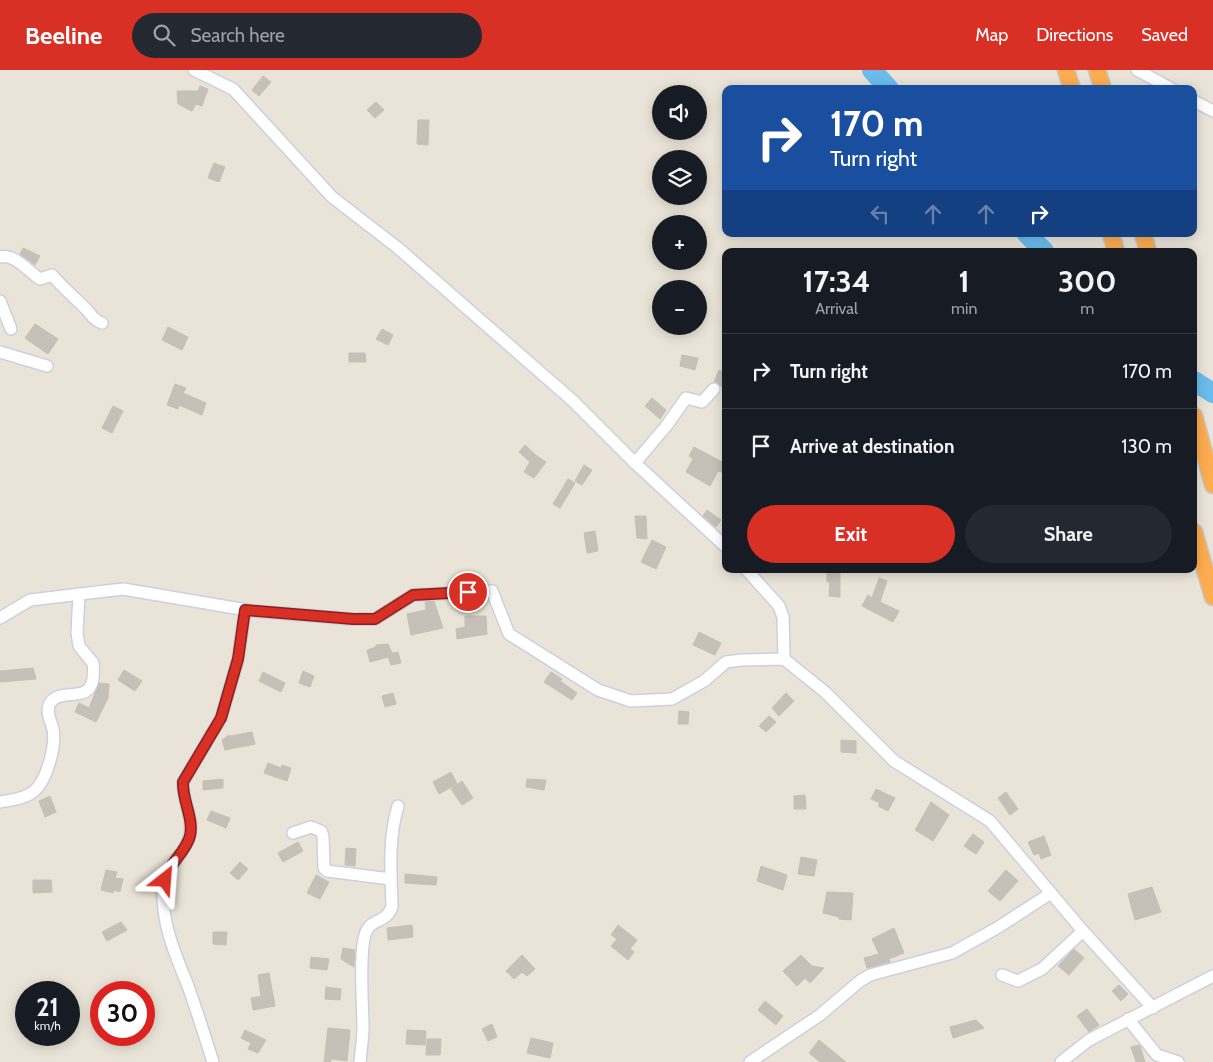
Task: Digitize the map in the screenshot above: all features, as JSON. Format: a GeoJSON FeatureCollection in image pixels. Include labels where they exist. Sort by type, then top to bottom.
{"type":"FeatureCollection","features":[{"type":"Feature","properties":{"kind":"highway"},"geometry":{"type":"LineString","coordinates":[[1066,70],[1071,85]]}},
{"type":"Feature","properties":{"kind":"highway"},"geometry":{"type":"LineString","coordinates":[[1097,70],[1102,85]]}},
{"type":"Feature","properties":{"kind":"highway"},"geometry":{"type":"LineString","coordinates":[[1197,427],[1213,485]]}},
{"type":"Feature","properties":{"kind":"highway"},"geometry":{"type":"LineString","coordinates":[[1197,542],[1213,597]]}},
{"type":"Feature","properties":{"kind":"street"},"geometry":{"type":"LineString","coordinates":[[194,70],[233,89],[320,186],[398,248],[572,400],[635,463],[722,543]]}},
{"type":"Feature","properties":{"kind":"street"},"geometry":{"type":"LineString","coordinates":[[1138,70],[1165,85]]}},
{"type":"Feature","properties":{"kind":"street"},"geometry":{"type":"LineString","coordinates":[[1197,102],[1213,111]]}},
{"type":"Feature","properties":{"kind":"street"},"geometry":{"type":"LineString","coordinates":[[0,258],[4,256],[20,262],[28,271],[40,279],[52,275],[65,290],[86,308],[94,320],[102,323]]}},
{"type":"Feature","properties":{"kind":"street"},"geometry":{"type":"LineString","coordinates":[[0,301],[11,329]]}},
{"type":"Feature","properties":{"kind":"street"},"geometry":{"type":"LineString","coordinates":[[0,352],[46,366]]}},
{"type":"Feature","properties":{"kind":"street"},"geometry":{"type":"LineString","coordinates":[[635,463],[667,425],[686,398],[702,402],[714,389]]}},
{"type":"Feature","properties":{"kind":"street"},"geometry":{"type":"LineString","coordinates":[[750,573],[779,606],[783,618],[784,659]]}},
{"type":"Feature","properties":{"kind":"street"},"geometry":{"type":"LineString","coordinates":[[0,618],[30,600],[123,589],[245,610],[353,619],[375,619],[413,595],[492,591],[509,634],[598,690],[631,701],[672,699],[704,681],[726,662],[784,659],[825,692],[894,761],[990,821],[1153,1008]]}},
{"type":"Feature","properties":{"kind":"street"},"geometry":{"type":"LineString","coordinates":[[0,802],[27,796],[34,792],[46,770],[55,738],[48,710],[52,701],[57,698],[83,693],[92,684],[93,664],[79,646],[78,640],[79,594]]}},
{"type":"Feature","properties":{"kind":"street"},"geometry":{"type":"LineString","coordinates":[[213,1062],[174,952],[164,908],[163,890],[167,872],[187,842],[191,831],[191,823],[182,790],[183,782],[221,718],[238,659],[245,610]]}},
{"type":"Feature","properties":{"kind":"street"},"geometry":{"type":"LineString","coordinates":[[360,1062],[363,1029],[363,950],[366,931],[372,924],[384,919],[392,907],[390,860],[392,836],[398,806]]}},
{"type":"Feature","properties":{"kind":"street"},"geometry":{"type":"LineString","coordinates":[[293,833],[311,826],[321,831],[323,836],[324,868],[327,871],[391,879]]}},
{"type":"Feature","properties":{"kind":"street"},"geometry":{"type":"LineString","coordinates":[[750,1062],[820,1015],[860,981],[870,975],[943,956],[960,949],[1051,893]]}},
{"type":"Feature","properties":{"kind":"street"},"geometry":{"type":"LineString","coordinates":[[1002,975],[1018,980],[1042,969],[1084,931]]}},
{"type":"Feature","properties":{"kind":"street"},"geometry":{"type":"LineString","coordinates":[[1061,1062],[1089,1040],[1213,976]]}},
{"type":"Feature","properties":{"kind":"street"},"geometry":{"type":"LineString","coordinates":[[1128,1019],[1157,1055],[1178,1062]]}},
{"type":"Feature","properties":{"kind":"building"},"geometry":{"type":"Polygon","coordinates":[[[263,76],[271,82],[259,96],[252,90],[263,76]]]}},
{"type":"Feature","properties":{"kind":"building"},"geometry":{"type":"Polygon","coordinates":[[[200,86],[208,89],[202,106],[196,104],[192,111],[178,104],[177,91],[198,91],[200,86]]]}},
{"type":"Feature","properties":{"kind":"building"},"geometry":{"type":"Polygon","coordinates":[[[376,102],[384,110],[375,118],[367,110],[376,102]]]}},
{"type":"Feature","properties":{"kind":"building"},"geometry":{"type":"Polygon","coordinates":[[[418,120],[429,120],[428,145],[417,144],[418,120]]]}},
{"type":"Feature","properties":{"kind":"building"},"geometry":{"type":"Polygon","coordinates":[[[214,163],[225,167],[219,182],[208,178],[214,163]]]}},
{"type":"Feature","properties":{"kind":"building"},"geometry":{"type":"Polygon","coordinates":[[[23,248],[40,256],[35,265],[20,254],[23,248]]]}},
{"type":"Feature","properties":{"kind":"building"},"geometry":{"type":"Polygon","coordinates":[[[35,324],[58,339],[48,354],[25,338],[35,324]]]}},
{"type":"Feature","properties":{"kind":"building"},"geometry":{"type":"Polygon","coordinates":[[[168,327],[188,337],[182,350],[162,340],[168,327]]]}},
{"type":"Feature","properties":{"kind":"building"},"geometry":{"type":"Polygon","coordinates":[[[382,329],[393,335],[388,345],[376,339],[382,329]]]}},
{"type":"Feature","properties":{"kind":"building"},"geometry":{"type":"Polygon","coordinates":[[[349,353],[365,353],[366,362],[349,362],[349,353]]]}},
{"type":"Feature","properties":{"kind":"building"},"geometry":{"type":"Polygon","coordinates":[[[682,355],[698,358],[695,370],[680,366],[682,355]]]}},
{"type":"Feature","properties":{"kind":"building"},"geometry":{"type":"Polygon","coordinates":[[[719,370],[722,371],[722,387],[714,382],[719,370]]]}},
{"type":"Feature","properties":{"kind":"building"},"geometry":{"type":"Polygon","coordinates":[[[175,384],[186,388],[183,393],[206,403],[202,415],[179,405],[178,409],[167,405],[175,384]]]}},
{"type":"Feature","properties":{"kind":"building"},"geometry":{"type":"Polygon","coordinates":[[[652,398],[666,410],[660,419],[645,406],[652,398]]]}},
{"type":"Feature","properties":{"kind":"building"},"geometry":{"type":"Polygon","coordinates":[[[113,406],[123,411],[112,433],[102,428],[113,406]]]}},
{"type":"Feature","properties":{"kind":"building"},"geometry":{"type":"Polygon","coordinates":[[[525,445],[546,462],[534,478],[524,472],[530,462],[519,452],[525,445]]]}},
{"type":"Feature","properties":{"kind":"building"},"geometry":{"type":"Polygon","coordinates":[[[694,447],[722,462],[722,472],[718,471],[710,486],[686,472],[693,459],[689,456],[694,447]]]}},
{"type":"Feature","properties":{"kind":"building"},"geometry":{"type":"Polygon","coordinates":[[[584,465],[592,470],[582,485],[575,481],[584,465]]]}},
{"type":"Feature","properties":{"kind":"building"},"geometry":{"type":"Polygon","coordinates":[[[568,479],[575,483],[560,508],[553,504],[568,479]]]}},
{"type":"Feature","properties":{"kind":"building"},"geometry":{"type":"Polygon","coordinates":[[[707,510],[721,520],[716,527],[703,516],[707,510]]]}},
{"type":"Feature","properties":{"kind":"building"},"geometry":{"type":"Polygon","coordinates":[[[635,516],[646,516],[647,539],[637,538],[635,516]]]}},
{"type":"Feature","properties":{"kind":"building"},"geometry":{"type":"Polygon","coordinates":[[[595,531],[598,551],[587,553],[584,533],[595,531]]]}},
{"type":"Feature","properties":{"kind":"building"},"geometry":{"type":"Polygon","coordinates":[[[652,540],[666,547],[656,569],[641,562],[652,540]]]}},
{"type":"Feature","properties":{"kind":"building"},"geometry":{"type":"Polygon","coordinates":[[[827,573],[840,573],[840,597],[829,596],[830,582],[827,582],[827,573]]]}},
{"type":"Feature","properties":{"kind":"building"},"geometry":{"type":"Polygon","coordinates":[[[879,578],[887,581],[880,602],[899,611],[893,622],[862,606],[868,595],[872,598],[879,578]]]}},
{"type":"Feature","properties":{"kind":"building"},"geometry":{"type":"Polygon","coordinates":[[[434,601],[443,628],[411,635],[407,614],[426,610],[425,602],[434,601]]]}},
{"type":"Feature","properties":{"kind":"building"},"geometry":{"type":"Polygon","coordinates":[[[465,616],[486,616],[487,634],[457,639],[456,629],[465,627],[465,616]]]}},
{"type":"Feature","properties":{"kind":"building"},"geometry":{"type":"Polygon","coordinates":[[[699,632],[721,643],[715,655],[693,645],[699,632]]]}},
{"type":"Feature","properties":{"kind":"building"},"geometry":{"type":"Polygon","coordinates":[[[388,644],[392,653],[398,652],[401,663],[391,665],[388,657],[370,662],[367,650],[376,647],[376,645],[388,644]]]}},
{"type":"Feature","properties":{"kind":"building"},"geometry":{"type":"Polygon","coordinates":[[[33,668],[36,679],[0,682],[0,671],[33,668]]]}},
{"type":"Feature","properties":{"kind":"building"},"geometry":{"type":"Polygon","coordinates":[[[124,670],[142,681],[135,691],[118,680],[124,670]]]}},
{"type":"Feature","properties":{"kind":"building"},"geometry":{"type":"Polygon","coordinates":[[[303,671],[314,676],[310,687],[299,683],[303,671]]]}},
{"type":"Feature","properties":{"kind":"building"},"geometry":{"type":"Polygon","coordinates":[[[263,672],[285,683],[281,692],[259,681],[263,672]]]}},
{"type":"Feature","properties":{"kind":"building"},"geometry":{"type":"Polygon","coordinates":[[[551,672],[577,693],[572,700],[544,682],[551,672]]]}},
{"type":"Feature","properties":{"kind":"building"},"geometry":{"type":"Polygon","coordinates":[[[99,683],[109,684],[108,698],[96,722],[75,712],[79,703],[89,708],[99,683]]]}},
{"type":"Feature","properties":{"kind":"building"},"geometry":{"type":"Polygon","coordinates":[[[393,693],[396,704],[385,707],[382,696],[393,693]]]}},
{"type":"Feature","properties":{"kind":"building"},"geometry":{"type":"Polygon","coordinates":[[[786,693],[794,701],[779,716],[772,708],[786,693]]]}},
{"type":"Feature","properties":{"kind":"building"},"geometry":{"type":"Polygon","coordinates":[[[679,711],[689,712],[688,724],[678,724],[679,711]]]}},
{"type":"Feature","properties":{"kind":"building"},"geometry":{"type":"Polygon","coordinates":[[[769,716],[776,722],[766,732],[759,726],[769,716]]]}},
{"type":"Feature","properties":{"kind":"building"},"geometry":{"type":"Polygon","coordinates":[[[252,732],[255,744],[225,750],[222,740],[229,735],[252,732]]]}},
{"type":"Feature","properties":{"kind":"building"},"geometry":{"type":"Polygon","coordinates":[[[841,740],[856,741],[856,753],[841,752],[841,740]]]}},
{"type":"Feature","properties":{"kind":"building"},"geometry":{"type":"Polygon","coordinates":[[[268,763],[281,768],[282,765],[291,768],[287,781],[264,773],[268,763]]]}},
{"type":"Feature","properties":{"kind":"building"},"geometry":{"type":"Polygon","coordinates":[[[451,772],[457,784],[439,794],[433,782],[451,772]]]}},
{"type":"Feature","properties":{"kind":"building"},"geometry":{"type":"Polygon","coordinates":[[[223,779],[223,788],[203,790],[203,781],[223,779]]]}},
{"type":"Feature","properties":{"kind":"building"},"geometry":{"type":"Polygon","coordinates":[[[527,779],[546,780],[544,790],[526,787],[527,779]]]}},
{"type":"Feature","properties":{"kind":"building"},"geometry":{"type":"Polygon","coordinates":[[[462,781],[473,798],[462,805],[451,789],[462,781]]]}},
{"type":"Feature","properties":{"kind":"building"},"geometry":{"type":"Polygon","coordinates":[[[876,789],[895,798],[888,811],[878,806],[880,803],[871,799],[876,789]]]}},
{"type":"Feature","properties":{"kind":"building"},"geometry":{"type":"Polygon","coordinates":[[[1006,792],[1018,809],[1010,815],[998,798],[1006,792]]]}},
{"type":"Feature","properties":{"kind":"building"},"geometry":{"type":"Polygon","coordinates":[[[805,795],[806,809],[794,809],[794,796],[805,795]]]}},
{"type":"Feature","properties":{"kind":"building"},"geometry":{"type":"Polygon","coordinates":[[[50,796],[56,812],[45,817],[39,801],[50,796]]]}},
{"type":"Feature","properties":{"kind":"building"},"geometry":{"type":"Polygon","coordinates":[[[931,802],[949,815],[933,841],[915,830],[931,802]]]}},
{"type":"Feature","properties":{"kind":"building"},"geometry":{"type":"Polygon","coordinates":[[[211,811],[230,818],[226,828],[207,820],[211,811]]]}},
{"type":"Feature","properties":{"kind":"building"},"geometry":{"type":"Polygon","coordinates":[[[973,834],[984,842],[976,854],[964,846],[973,834]]]}},
{"type":"Feature","properties":{"kind":"building"},"geometry":{"type":"Polygon","coordinates":[[[1044,836],[1051,855],[1041,859],[1039,853],[1034,855],[1028,842],[1044,836]]]}},
{"type":"Feature","properties":{"kind":"building"},"geometry":{"type":"Polygon","coordinates":[[[298,842],[303,851],[283,862],[278,853],[298,842]]]}},
{"type":"Feature","properties":{"kind":"building"},"geometry":{"type":"Polygon","coordinates":[[[346,848],[356,849],[355,866],[345,865],[346,848]]]}},
{"type":"Feature","properties":{"kind":"building"},"geometry":{"type":"Polygon","coordinates":[[[801,857],[817,860],[814,876],[798,874],[801,857]]]}},
{"type":"Feature","properties":{"kind":"building"},"geometry":{"type":"Polygon","coordinates":[[[240,862],[248,869],[238,880],[230,873],[240,862]]]}},
{"type":"Feature","properties":{"kind":"building"},"geometry":{"type":"Polygon","coordinates":[[[761,866],[787,875],[783,890],[757,881],[761,866]]]}},
{"type":"Feature","properties":{"kind":"building"},"geometry":{"type":"Polygon","coordinates":[[[106,870],[117,872],[115,878],[123,879],[120,892],[114,890],[113,893],[101,890],[106,870]]]}},
{"type":"Feature","properties":{"kind":"building"},"geometry":{"type":"Polygon","coordinates":[[[1006,870],[1018,881],[1000,901],[988,891],[1006,870]]]}},
{"type":"Feature","properties":{"kind":"building"},"geometry":{"type":"Polygon","coordinates":[[[405,874],[437,877],[436,885],[405,883],[405,874]]]}},
{"type":"Feature","properties":{"kind":"building"},"geometry":{"type":"Polygon","coordinates":[[[316,875],[329,882],[320,899],[307,893],[316,875]]]}},
{"type":"Feature","properties":{"kind":"building"},"geometry":{"type":"Polygon","coordinates":[[[33,880],[51,880],[52,892],[33,893],[33,880]]]}},
{"type":"Feature","properties":{"kind":"building"},"geometry":{"type":"Polygon","coordinates":[[[1152,887],[1161,912],[1135,920],[1128,894],[1152,887]]]}},
{"type":"Feature","properties":{"kind":"building"},"geometry":{"type":"Polygon","coordinates":[[[827,892],[853,893],[851,920],[839,919],[839,917],[823,913],[827,892]]]}},
{"type":"Feature","properties":{"kind":"building"},"geometry":{"type":"Polygon","coordinates":[[[121,922],[127,930],[107,941],[102,932],[121,922]]]}},
{"type":"Feature","properties":{"kind":"building"},"geometry":{"type":"Polygon","coordinates":[[[412,925],[413,937],[388,940],[387,928],[412,925]]]}},
{"type":"Feature","properties":{"kind":"building"},"geometry":{"type":"Polygon","coordinates":[[[618,925],[637,940],[630,949],[634,952],[628,960],[611,946],[617,939],[611,935],[618,925]]]}},
{"type":"Feature","properties":{"kind":"building"},"geometry":{"type":"Polygon","coordinates":[[[894,928],[904,953],[889,959],[890,962],[867,968],[864,958],[879,954],[872,939],[894,928]]]}},
{"type":"Feature","properties":{"kind":"building"},"geometry":{"type":"Polygon","coordinates":[[[213,932],[227,932],[226,945],[213,944],[213,932]]]}},
{"type":"Feature","properties":{"kind":"building"},"geometry":{"type":"Polygon","coordinates":[[[343,948],[355,950],[354,967],[341,959],[343,948]]]}},
{"type":"Feature","properties":{"kind":"building"},"geometry":{"type":"Polygon","coordinates":[[[1074,949],[1084,958],[1069,975],[1058,966],[1074,949]]]}},
{"type":"Feature","properties":{"kind":"building"},"geometry":{"type":"Polygon","coordinates":[[[522,955],[535,969],[527,976],[522,972],[514,979],[506,971],[522,955]]]}},
{"type":"Feature","properties":{"kind":"building"},"geometry":{"type":"Polygon","coordinates":[[[801,955],[812,966],[824,968],[810,983],[805,978],[797,986],[783,971],[801,955]]]}},
{"type":"Feature","properties":{"kind":"building"},"geometry":{"type":"Polygon","coordinates":[[[311,957],[329,959],[327,970],[310,968],[311,957]]]}},
{"type":"Feature","properties":{"kind":"building"},"geometry":{"type":"Polygon","coordinates":[[[269,973],[275,1006],[253,1010],[251,998],[261,996],[258,975],[269,973]]]}},
{"type":"Feature","properties":{"kind":"building"},"geometry":{"type":"Polygon","coordinates":[[[1119,985],[1128,994],[1121,1001],[1112,991],[1119,985]]]}},
{"type":"Feature","properties":{"kind":"building"},"geometry":{"type":"Polygon","coordinates":[[[326,987],[341,989],[340,1000],[325,999],[326,987]]]}},
{"type":"Feature","properties":{"kind":"building"},"geometry":{"type":"Polygon","coordinates":[[[765,1001],[783,1016],[776,1025],[758,1010],[765,1001]]]}},
{"type":"Feature","properties":{"kind":"building"},"geometry":{"type":"Polygon","coordinates":[[[1087,1009],[1099,1025],[1089,1032],[1077,1016],[1087,1009]]]}},
{"type":"Feature","properties":{"kind":"building"},"geometry":{"type":"Polygon","coordinates":[[[976,1020],[984,1028],[953,1038],[950,1027],[976,1020]]]}},
{"type":"Feature","properties":{"kind":"building"},"geometry":{"type":"Polygon","coordinates":[[[492,1024],[497,1037],[488,1041],[482,1029],[492,1024]]]}},
{"type":"Feature","properties":{"kind":"building"},"geometry":{"type":"Polygon","coordinates":[[[328,1028],[350,1030],[347,1061],[332,1059],[330,1062],[324,1062],[328,1028]]]}},
{"type":"Feature","properties":{"kind":"building"},"geometry":{"type":"Polygon","coordinates":[[[245,1030],[266,1040],[258,1053],[248,1049],[251,1043],[241,1038],[245,1030]]]}},
{"type":"Feature","properties":{"kind":"building"},"geometry":{"type":"Polygon","coordinates":[[[407,1030],[426,1031],[425,1045],[406,1044],[407,1030]]]}},
{"type":"Feature","properties":{"kind":"building"},"geometry":{"type":"Polygon","coordinates":[[[531,1038],[553,1043],[550,1058],[527,1053],[531,1038]]]}},
{"type":"Feature","properties":{"kind":"building"},"geometry":{"type":"Polygon","coordinates":[[[427,1039],[441,1039],[440,1055],[426,1055],[427,1039]]]}},
{"type":"Feature","properties":{"kind":"building"},"geometry":{"type":"Polygon","coordinates":[[[819,1040],[846,1062],[820,1062],[809,1053],[819,1040]]]}},
{"type":"Feature","properties":{"kind":"building"},"geometry":{"type":"Polygon","coordinates":[[[1139,1045],[1145,1062],[1136,1062],[1131,1047],[1139,1045]]]}},
{"type":"Feature","properties":{"kind":"waterway"},"geometry":{"type":"LineString","coordinates":[[872,70],[885,85]]}},
{"type":"Feature","properties":{"kind":"waterway"},"geometry":{"type":"LineString","coordinates":[[1030,237],[1041,248]]}},
{"type":"Feature","properties":{"kind":"waterway"},"geometry":{"type":"LineString","coordinates":[[1197,383],[1213,393]]}},
{"type":"Feature","properties":{"kind":"route"},"geometry":{"type":"LineString","coordinates":[[165,880],[167,872],[189,838],[191,823],[182,790],[183,782],[221,718],[238,659],[245,610],[353,619],[375,619],[413,595],[468,592]]}}]}
